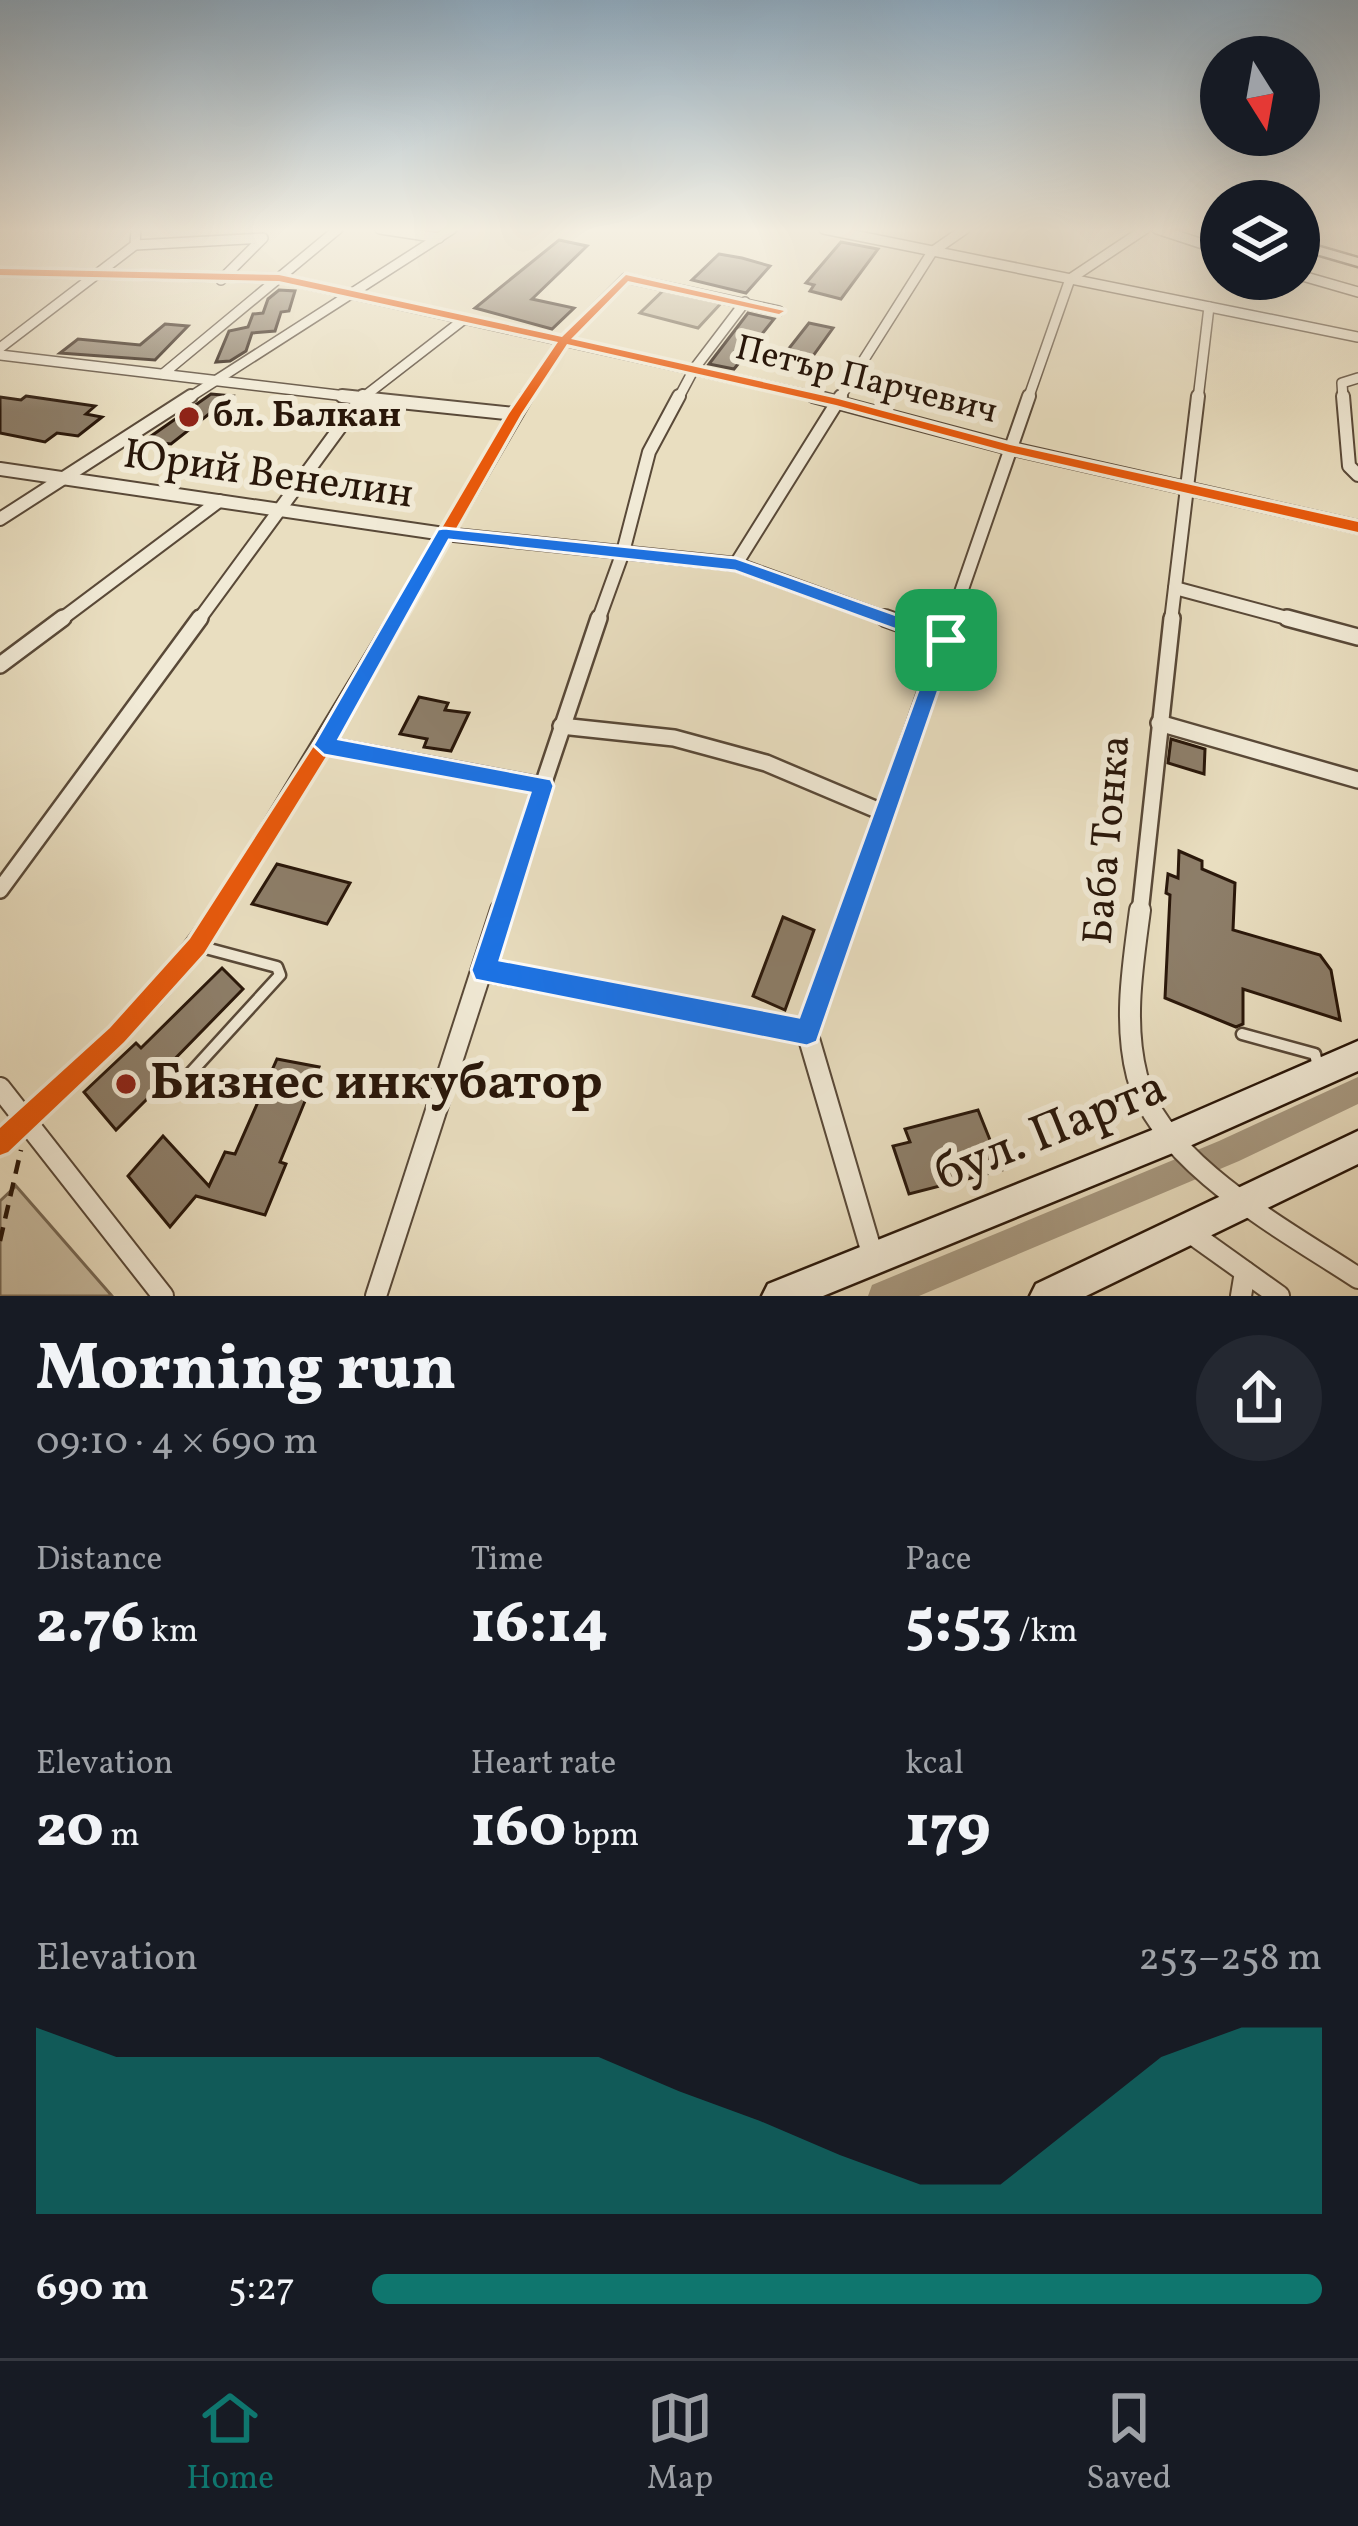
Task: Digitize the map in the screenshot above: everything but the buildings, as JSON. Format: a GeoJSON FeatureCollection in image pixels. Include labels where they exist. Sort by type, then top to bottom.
{"type":"FeatureCollection","features":[{"type":"Feature","properties":{"kind":"main road","name":"бул. Парта"},"geometry":{"type":"LineString","coordinates":[[780,1296],[1181,1145],[1358,1056]]}},
{"type":"Feature","properties":{"kind":"main road"},"geometry":{"type":"LineString","coordinates":[[1048,1296],[1188,1232],[1237,1196],[1358,1147]]}},
{"type":"Feature","properties":{"kind":"street"},"geometry":{"type":"LineString","coordinates":[[0,351],[78,289]]}},
{"type":"Feature","properties":{"kind":"street"},"geometry":{"type":"LineString","coordinates":[[164,374],[264,289]]}},
{"type":"Feature","properties":{"kind":"street","name":"Петър Парчевич"},"geometry":{"type":"LineString","coordinates":[[330,289],[838,402],[1009,448],[1358,527]]}},
{"type":"Feature","properties":{"kind":"street"},"geometry":{"type":"LineString","coordinates":[[0,519],[358,289]]}},
{"type":"Feature","properties":{"kind":"street"},"geometry":{"type":"LineString","coordinates":[[0,1144],[117,1035],[197,946],[324,745],[515,414],[564,340],[615,289]]}},
{"type":"Feature","properties":{"kind":"street"},"geometry":{"type":"LineString","coordinates":[[683,289],[779,310]]}},
{"type":"Feature","properties":{"kind":"street"},"geometry":{"type":"LineString","coordinates":[[736,564],[909,289]]}},
{"type":"Feature","properties":{"kind":"street"},"geometry":{"type":"LineString","coordinates":[[874,1260],[807,1032],[1066,289]]}},
{"type":"Feature","properties":{"kind":"street"},"geometry":{"type":"LineString","coordinates":[[1120,289],[1358,337]]}},
{"type":"Feature","properties":{"kind":"street"},"geometry":{"type":"LineString","coordinates":[[376,1296],[561,726],[623,552],[649,452],[694,369],[745,302]]}},
{"type":"Feature","properties":{"kind":"street","name":"Баба Тонка"},"geometry":{"type":"LineString","coordinates":[[1209,308],[1159,723],[1129,1048],[1145,1104],[1181,1145],[1237,1196],[1358,1278]]}},
{"type":"Feature","properties":{"kind":"street"},"geometry":{"type":"LineString","coordinates":[[0,890],[364,395],[463,320]]}},
{"type":"Feature","properties":{"kind":"street"},"geometry":{"type":"LineString","coordinates":[[0,351],[212,383],[515,414]]}},
{"type":"Feature","properties":{"kind":"street"},"geometry":{"type":"LineString","coordinates":[[1358,378],[1342,383],[1349,466],[1358,475]]}},
{"type":"Feature","properties":{"kind":"street","name":"Юрий Венелин"},"geometry":{"type":"LineString","coordinates":[[0,469],[444,534],[736,564],[946,640]]}},
{"type":"Feature","properties":{"kind":"street"},"geometry":{"type":"LineString","coordinates":[[0,665],[219,501]]}},
{"type":"Feature","properties":{"kind":"street"},"geometry":{"type":"LineString","coordinates":[[1175,588],[1358,637]]}},
{"type":"Feature","properties":{"kind":"street"},"geometry":{"type":"LineString","coordinates":[[1159,723],[1358,781]]}},
{"type":"Feature","properties":{"kind":"street"},"geometry":{"type":"LineString","coordinates":[[561,726],[674,738],[766,763],[882,812]]}},
{"type":"Feature","properties":{"kind":"street"},"geometry":{"type":"LineString","coordinates":[[324,745],[543,786]]}},
{"type":"Feature","properties":{"kind":"street"},"geometry":{"type":"LineString","coordinates":[[484,970],[807,1032]]}},
{"type":"Feature","properties":{"kind":"street"},"geometry":{"type":"LineString","coordinates":[[0,1088],[163,1296]]}},
{"type":"Feature","properties":{"kind":"street"},"geometry":{"type":"LineString","coordinates":[[1188,1232],[1243,1284],[1279,1296]]}},
{"type":"Feature","properties":{"kind":"lane"},"geometry":{"type":"LineString","coordinates":[[186,1078],[276,985],[280,974],[277,967],[197,946]]}},
{"type":"Feature","properties":{"kind":"lane"},"geometry":{"type":"LineString","coordinates":[[1242,1034],[1315,1054],[1320,1074]]}},
{"type":"Feature","properties":{"kind":"path"},"geometry":{"type":"LineString","coordinates":[[0,1241],[16,1186],[26,1120]]}},
{"type":"Feature","properties":{"kind":"shaded area"},"geometry":{"type":"Polygon","coordinates":[[[664,289],[725,299],[698,328],[640,313],[664,289]]]}},
{"type":"Feature","properties":{"kind":"shaded area"},"geometry":{"type":"Polygon","coordinates":[[[16,1186],[112,1296],[0,1296],[0,1201],[16,1186]]]}},
{"type":"Feature","properties":{"kind":"waterway"},"geometry":{"type":"LineString","coordinates":[[883,1296],[1229,1151],[1358,1090]]}},
{"type":"Feature","properties":{"kind":"cycle path"},"geometry":{"type":"LineString","coordinates":[[339,289],[838,402],[1009,448],[1358,527]]}},
{"type":"Feature","properties":{"kind":"cycle path"},"geometry":{"type":"LineString","coordinates":[[0,1144],[117,1035],[197,946],[324,745],[515,414],[564,340],[615,289]]}},
{"type":"Feature","properties":{"kind":"cycle path"},"geometry":{"type":"LineString","coordinates":[[679,289],[779,311]]}},
{"type":"Feature","properties":{"kind":"place","name":"бл. Балкан"},"geometry":{"type":"Point","coordinates":[189,417]}},
{"type":"Feature","properties":{"kind":"place","name":"Бизнес инкубатор"},"geometry":{"type":"Point","coordinates":[126,1084]}},
{"type":"Feature","properties":{"kind":"route"},"geometry":{"type":"LineString","coordinates":[[444,534],[736,564],[946,640],[807,1032],[484,970],[543,786],[324,745],[444,534]]}}]}
